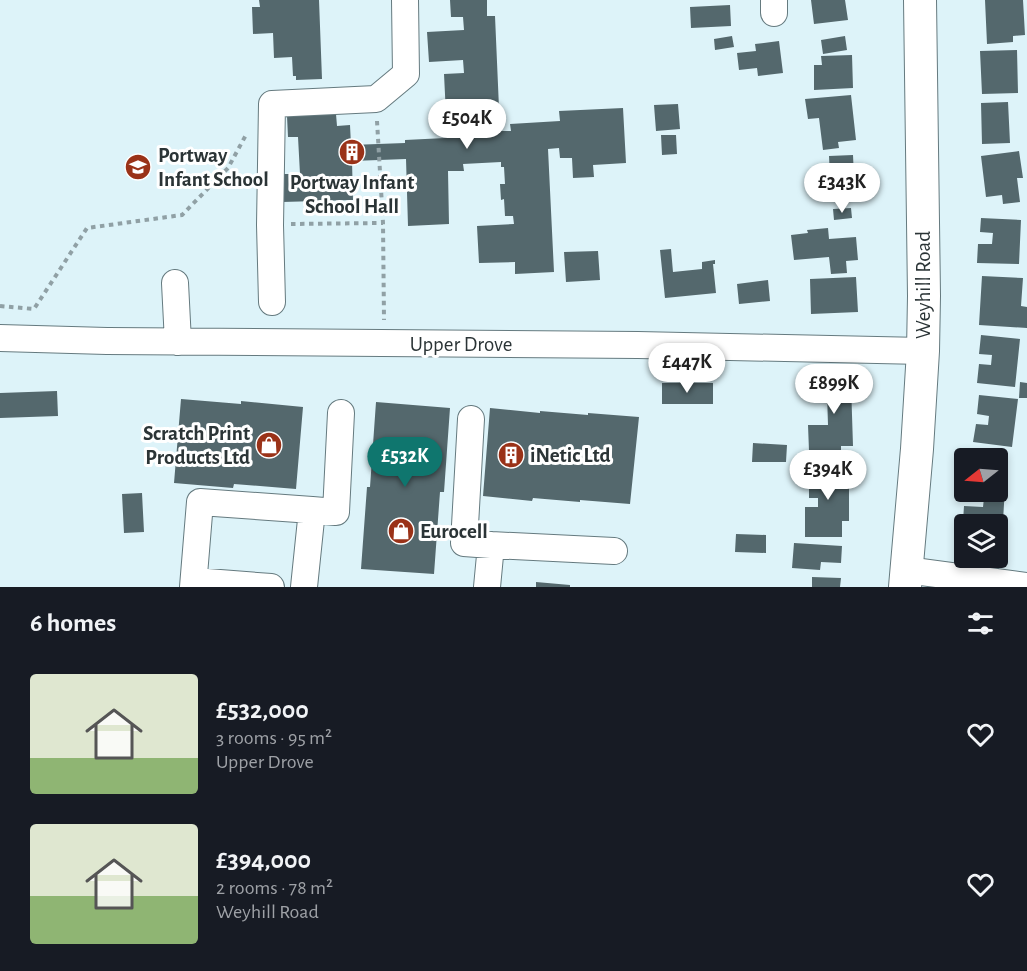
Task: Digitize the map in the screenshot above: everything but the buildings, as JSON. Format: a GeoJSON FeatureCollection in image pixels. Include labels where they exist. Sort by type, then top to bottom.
{"type":"FeatureCollection","features":[{"type":"Feature","properties":{"kind":"main road","name":"Weyhill Road"},"geometry":{"type":"LineString","coordinates":[[905,579],[923,351],[920,0]]}},
{"type":"Feature","properties":{"kind":"street"},"geometry":{"type":"LineString","coordinates":[[272,302],[270,225],[272,104],[376,99],[406,74],[405,0]]}},
{"type":"Feature","properties":{"kind":"street"},"geometry":{"type":"LineString","coordinates":[[175,283],[178,342]]}},
{"type":"Feature","properties":{"kind":"street","name":"Upper Drove"},"geometry":{"type":"LineString","coordinates":[[0,338],[178,342],[627,345],[923,351]]}},
{"type":"Feature","properties":{"kind":"street"},"geometry":{"type":"LineString","coordinates":[[271,587],[193,584],[200,502],[336,512],[341,413]]}},
{"type":"Feature","properties":{"kind":"street"},"geometry":{"type":"LineString","coordinates":[[471,419],[464,543],[614,551]]}},
{"type":"Feature","properties":{"kind":"street"},"geometry":{"type":"LineString","coordinates":[[304,587],[312,510]]}},
{"type":"Feature","properties":{"kind":"street"},"geometry":{"type":"LineString","coordinates":[[487,587],[491,545]]}},
{"type":"Feature","properties":{"kind":"street","name":"Weyhill Road"},"geometry":{"type":"LineString","coordinates":[[905,579],[1027,586]]}},
{"type":"Feature","properties":{"kind":"path"},"geometry":{"type":"LineString","coordinates":[[376,99],[383,223],[384,326]]}},
{"type":"Feature","properties":{"kind":"path"},"geometry":{"type":"LineString","coordinates":[[0,306],[34,309],[87,228],[182,215],[228,168],[249,130],[259,122],[272,104]]}},
{"type":"Feature","properties":{"kind":"path"},"geometry":{"type":"LineString","coordinates":[[270,225],[383,223]]}},
{"type":"Feature","properties":{"kind":"place","name":"Portway Infant School Hall"},"geometry":{"type":"Point","coordinates":[352,152]}},
{"type":"Feature","properties":{"kind":"place","name":"Portway Infant School"},"geometry":{"type":"Point","coordinates":[138,167]}},
{"type":"Feature","properties":{"kind":"place","name":"Scratch Print Products Ltd"},"geometry":{"type":"Point","coordinates":[269,445]}},
{"type":"Feature","properties":{"kind":"place","name":"iNetic Ltd"},"geometry":{"type":"Point","coordinates":[511,455]}},
{"type":"Feature","properties":{"kind":"place","name":"Eurocell"},"geometry":{"type":"Point","coordinates":[401,531]}}]}
